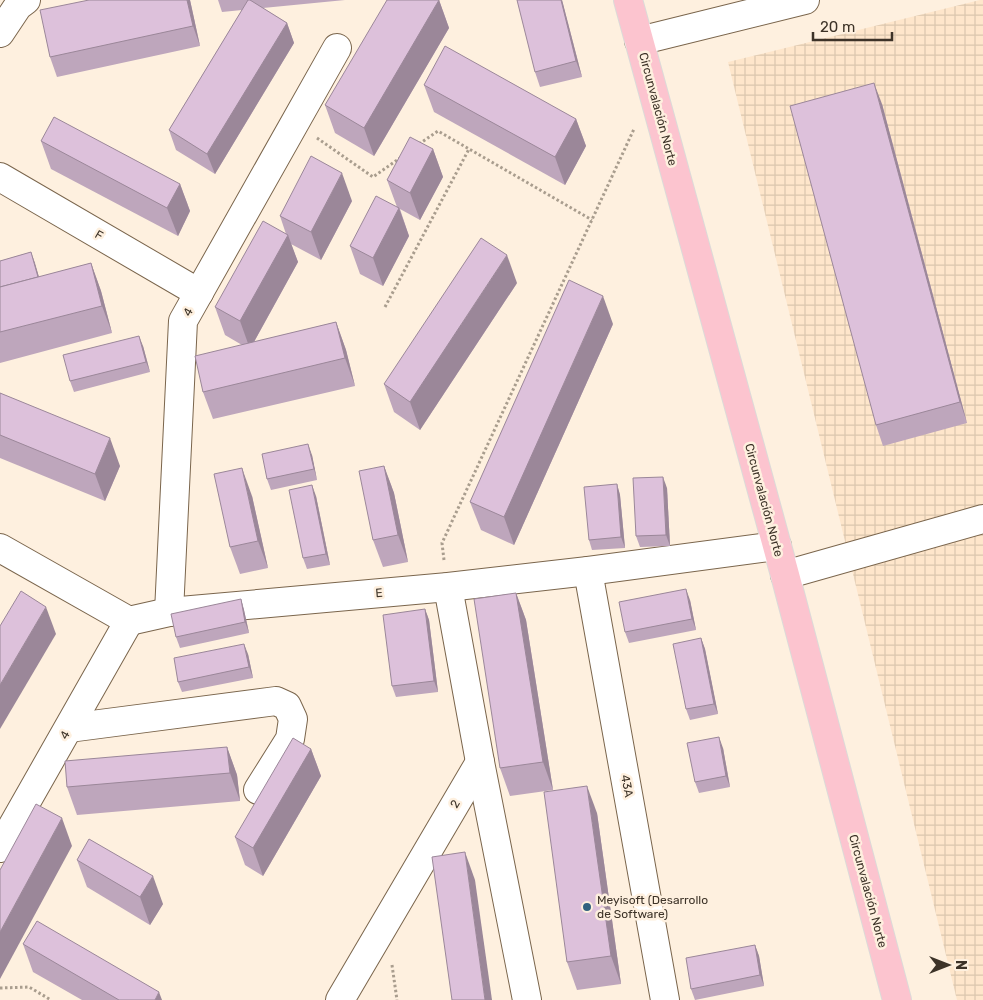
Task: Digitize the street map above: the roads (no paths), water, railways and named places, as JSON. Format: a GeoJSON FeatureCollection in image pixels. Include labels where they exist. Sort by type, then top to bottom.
{"type":"FeatureCollection","features":[{"type":"Feature","properties":{"kind":"main road","name":"Circunvalación Norte"},"geometry":{"type":"LineString","coordinates":[[628,0],[785,575],[897,1000]]}},
{"type":"Feature","properties":{"kind":"street"},"geometry":{"type":"LineString","coordinates":[[0,33],[18,6],[26,0]]}},
{"type":"Feature","properties":{"kind":"street"},"geometry":{"type":"LineString","coordinates":[[639,41],[805,0]]}},
{"type":"Feature","properties":{"kind":"street","name":"4"},"geometry":{"type":"LineString","coordinates":[[169,612],[183,321],[337,48]]}},
{"type":"Feature","properties":{"kind":"street","name":"F"},"geometry":{"type":"LineString","coordinates":[[0,178],[199,292]]}},
{"type":"Feature","properties":{"kind":"street"},"geometry":{"type":"LineString","coordinates":[[785,575],[983,519]]}},
{"type":"Feature","properties":{"kind":"street","name":"E"},"geometry":{"type":"LineString","coordinates":[[129,621],[169,612],[448,587],[776,546]]}},
{"type":"Feature","properties":{"kind":"street"},"geometry":{"type":"LineString","coordinates":[[0,548],[129,621]]}},
{"type":"Feature","properties":{"kind":"street","name":"43A"},"geometry":{"type":"LineString","coordinates":[[588,571],[665,1000]]}},
{"type":"Feature","properties":{"kind":"street"},"geometry":{"type":"LineString","coordinates":[[448,587],[527,1000]]}},
{"type":"Feature","properties":{"kind":"street","name":"4"},"geometry":{"type":"LineString","coordinates":[[0,848],[129,621]]}},
{"type":"Feature","properties":{"kind":"street"},"geometry":{"type":"LineString","coordinates":[[69,728],[276,701],[287,706],[292,719],[290,738],[258,790]]}},
{"type":"Feature","properties":{"kind":"street","name":"2"},"geometry":{"type":"LineString","coordinates":[[340,1000],[480,762]]}},
{"type":"Feature","properties":{"kind":"place","name":"Meyisoft (Desarrollo de Software)"},"geometry":{"type":"Point","coordinates":[587,907]}}]}
